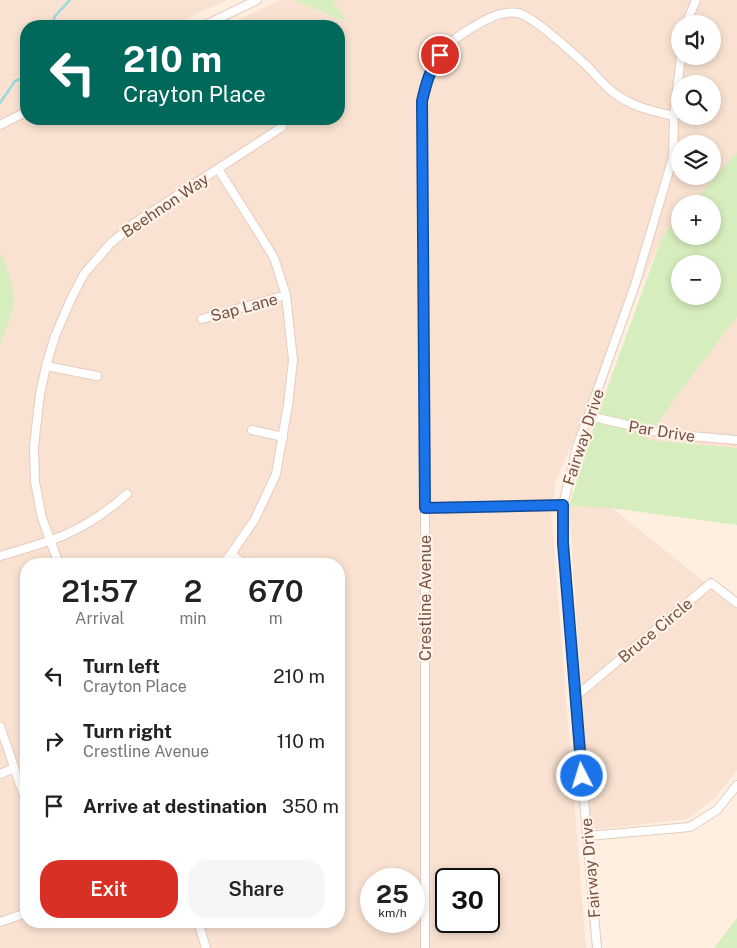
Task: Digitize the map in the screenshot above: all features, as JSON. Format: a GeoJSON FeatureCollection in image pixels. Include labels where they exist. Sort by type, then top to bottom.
{"type":"FeatureCollection","features":[{"type":"Feature","properties":{"kind":"street"},"geometry":{"type":"LineString","coordinates":[[215,20],[257,0]]}},
{"type":"Feature","properties":{"kind":"street"},"geometry":{"type":"LineString","coordinates":[[690,15],[696,0]]}},
{"type":"Feature","properties":{"kind":"street","name":"Crestline Avenue"},"geometry":{"type":"LineString","coordinates":[[425,948],[425,508],[422,101],[426,81],[434,64],[447,47],[460,35],[490,18],[504,13],[519,13],[536,22],[587,66],[612,92],[628,103],[671,115]]}},
{"type":"Feature","properties":{"kind":"street"},"geometry":{"type":"LineString","coordinates":[[0,125],[20,115]]}},
{"type":"Feature","properties":{"kind":"street","name":"Fairway Drive"},"geometry":{"type":"LineString","coordinates":[[596,948],[563,543],[563,505],[576,450],[635,285],[671,164],[674,125]]}},
{"type":"Feature","properties":{"kind":"street","name":"Beehnon Way"},"geometry":{"type":"LineString","coordinates":[[57,558],[42,518],[35,482],[34,446],[40,394],[46,366],[55,336],[84,274],[110,244],[132,224],[282,127]]}},
{"type":"Feature","properties":{"kind":"street"},"geometry":{"type":"LineString","coordinates":[[218,169],[274,258],[286,296],[293,360],[288,405],[276,474],[255,519],[228,558]]}},
{"type":"Feature","properties":{"kind":"street","name":"Sap Lane"},"geometry":{"type":"LineString","coordinates":[[202,319],[286,296]]}},
{"type":"Feature","properties":{"kind":"street"},"geometry":{"type":"LineString","coordinates":[[46,366],[97,376]]}},
{"type":"Feature","properties":{"kind":"street","name":"Par Drive"},"geometry":{"type":"LineString","coordinates":[[588,416],[666,434],[737,440]]}},
{"type":"Feature","properties":{"kind":"street"},"geometry":{"type":"LineString","coordinates":[[252,430],[283,437]]}},
{"type":"Feature","properties":{"kind":"street"},"geometry":{"type":"LineString","coordinates":[[0,556],[63,536],[86,525],[112,508],[127,494]]}},
{"type":"Feature","properties":{"kind":"street"},"geometry":{"type":"LineString","coordinates":[[425,508],[563,505]]}},
{"type":"Feature","properties":{"kind":"street"},"geometry":{"type":"LineString","coordinates":[[231,554],[236,558]]}},
{"type":"Feature","properties":{"kind":"street","name":"Bruce Circle"},"geometry":{"type":"LineString","coordinates":[[575,697],[711,583],[737,603]]}},
{"type":"Feature","properties":{"kind":"street"},"geometry":{"type":"LineString","coordinates":[[0,726],[20,785]]}},
{"type":"Feature","properties":{"kind":"street"},"geometry":{"type":"LineString","coordinates":[[0,774],[14,768]]}},
{"type":"Feature","properties":{"kind":"street"},"geometry":{"type":"LineString","coordinates":[[588,836],[690,827],[717,810],[737,785]]}},
{"type":"Feature","properties":{"kind":"street"},"geometry":{"type":"LineString","coordinates":[[0,922],[20,914]]}},
{"type":"Feature","properties":{"kind":"street"},"geometry":{"type":"LineString","coordinates":[[200,928],[206,948]]}},
{"type":"Feature","properties":{"kind":"shaded area"},"geometry":{"type":"Polygon","coordinates":[[[0,0],[227,0],[183,20],[20,20],[20,125],[345,125],[346,22],[333,0],[737,0],[737,152],[721,170],[721,135],[671,135],[671,185],[708,185],[699,195],[671,195],[671,226],[662,237],[556,480],[551,511],[586,948],[0,948],[0,0]]]}},
{"type":"Feature","properties":{"kind":"shaded area"},"geometry":{"type":"Polygon","coordinates":[[[280,0],[293,0],[341,20],[238,20],[280,0]]]}},
{"type":"Feature","properties":{"kind":"shaded area"},"geometry":{"type":"Polygon","coordinates":[[[737,317],[737,448],[647,440],[681,390],[737,317]]]}},
{"type":"Feature","properties":{"kind":"shaded area"},"geometry":{"type":"Polygon","coordinates":[[[569,506],[612,508],[737,608],[737,770],[715,798],[687,819],[591,830],[569,506]]]}},
{"type":"Feature","properties":{"kind":"green space"},"geometry":{"type":"Polygon","coordinates":[[[293,0],[333,0],[347,22],[293,0]]]}},
{"type":"Feature","properties":{"kind":"green space"},"geometry":{"type":"Polygon","coordinates":[[[737,152],[737,317],[681,390],[647,440],[737,448],[737,525],[612,508],[569,506],[599,411],[662,237],[671,226],[671,245],[721,245],[721,195],[699,195],[708,185],[721,185],[721,170],[737,152]]]}},
{"type":"Feature","properties":{"kind":"green space"},"geometry":{"type":"Polygon","coordinates":[[[0,253],[13,289],[13,304],[0,345],[0,253]]]}},
{"type":"Feature","properties":{"kind":"green space"},"geometry":{"type":"Polygon","coordinates":[[[737,918],[737,948],[714,948],[737,918]]]}},
{"type":"Feature","properties":{"kind":"waterway"},"geometry":{"type":"LineString","coordinates":[[53,20],[70,0]]}},
{"type":"Feature","properties":{"kind":"waterway"},"geometry":{"type":"LineString","coordinates":[[0,103],[15,81],[20,79]]}},
{"type":"Feature","properties":{"kind":"route"},"geometry":{"type":"LineString","coordinates":[[440,55],[426,81],[422,101],[425,508],[563,505],[563,543],[582,776]]}}]}
